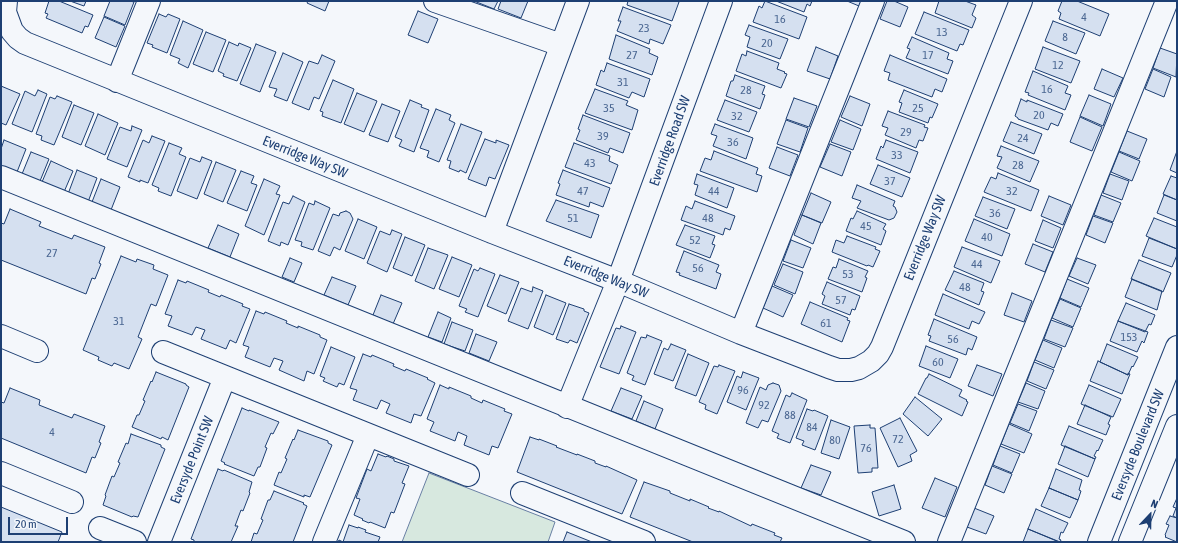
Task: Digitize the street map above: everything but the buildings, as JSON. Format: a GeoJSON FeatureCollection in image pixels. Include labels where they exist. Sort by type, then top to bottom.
{"type":"FeatureCollection","features":[{"type":"Feature","properties":{"kind":"street","name":"Everridge Way SW"},"geometry":{"type":"LineString","coordinates":[[6,1],[5,26],[25,43],[741,333],[838,370],[851,370],[859,368],[871,361],[882,347],[1021,1]]}},
{"type":"Feature","properties":{"kind":"street"},"geometry":{"type":"LineString","coordinates":[[117,81],[150,1]]}},
{"type":"Feature","properties":{"kind":"street"},"geometry":{"type":"LineString","coordinates":[[435,1],[561,45]]}},
{"type":"Feature","properties":{"kind":"street"},"geometry":{"type":"LineString","coordinates":[[492,232],[578,1]]}},
{"type":"Feature","properties":{"kind":"street","name":"Everridge Road SW"},"geometry":{"type":"LineString","coordinates":[[567,406],[618,282],[721,1]]}},
{"type":"Feature","properties":{"kind":"street"},"geometry":{"type":"LineString","coordinates":[[741,333],[873,1]]}},
{"type":"Feature","properties":{"kind":"street"},"geometry":{"type":"LineString","coordinates":[[949,542],[1167,1]]}},
{"type":"Feature","properties":{"kind":"street"},"geometry":{"type":"LineString","coordinates":[[1,177],[904,542]]}},
{"type":"Feature","properties":{"kind":"street"},"geometry":{"type":"LineString","coordinates":[[1,336],[37,351]]}},
{"type":"Feature","properties":{"kind":"street","name":"Eversyde Boulevard SW"},"geometry":{"type":"LineString","coordinates":[[1099,542],[1177,347]]}},
{"type":"Feature","properties":{"kind":"street"},"geometry":{"type":"LineString","coordinates":[[163,352],[468,475]]}},
{"type":"Feature","properties":{"kind":"street","name":"Eversyde Point SW"},"geometry":{"type":"LineString","coordinates":[[159,542],[225,377]]}},
{"type":"Feature","properties":{"kind":"street","name":"Eversyde Boulevard SW"},"geometry":{"type":"LineString","coordinates":[[1130,542],[1177,426]]}},
{"type":"Feature","properties":{"kind":"street"},"geometry":{"type":"LineString","coordinates":[[324,542],[368,435]]}},
{"type":"Feature","properties":{"kind":"street"},"geometry":{"type":"LineString","coordinates":[[1,473],[72,502]]}},
{"type":"Feature","properties":{"kind":"street"},"geometry":{"type":"LineString","coordinates":[[522,493],[639,541]]}},
{"type":"Feature","properties":{"kind":"street"},"geometry":{"type":"LineString","coordinates":[[100,528],[135,542]]}},
{"type":"Feature","properties":{"kind":"shaded area"},"geometry":{"type":"Polygon","coordinates":[[[429,473],[555,522],[548,542],[402,542],[429,473]]]}}]}
